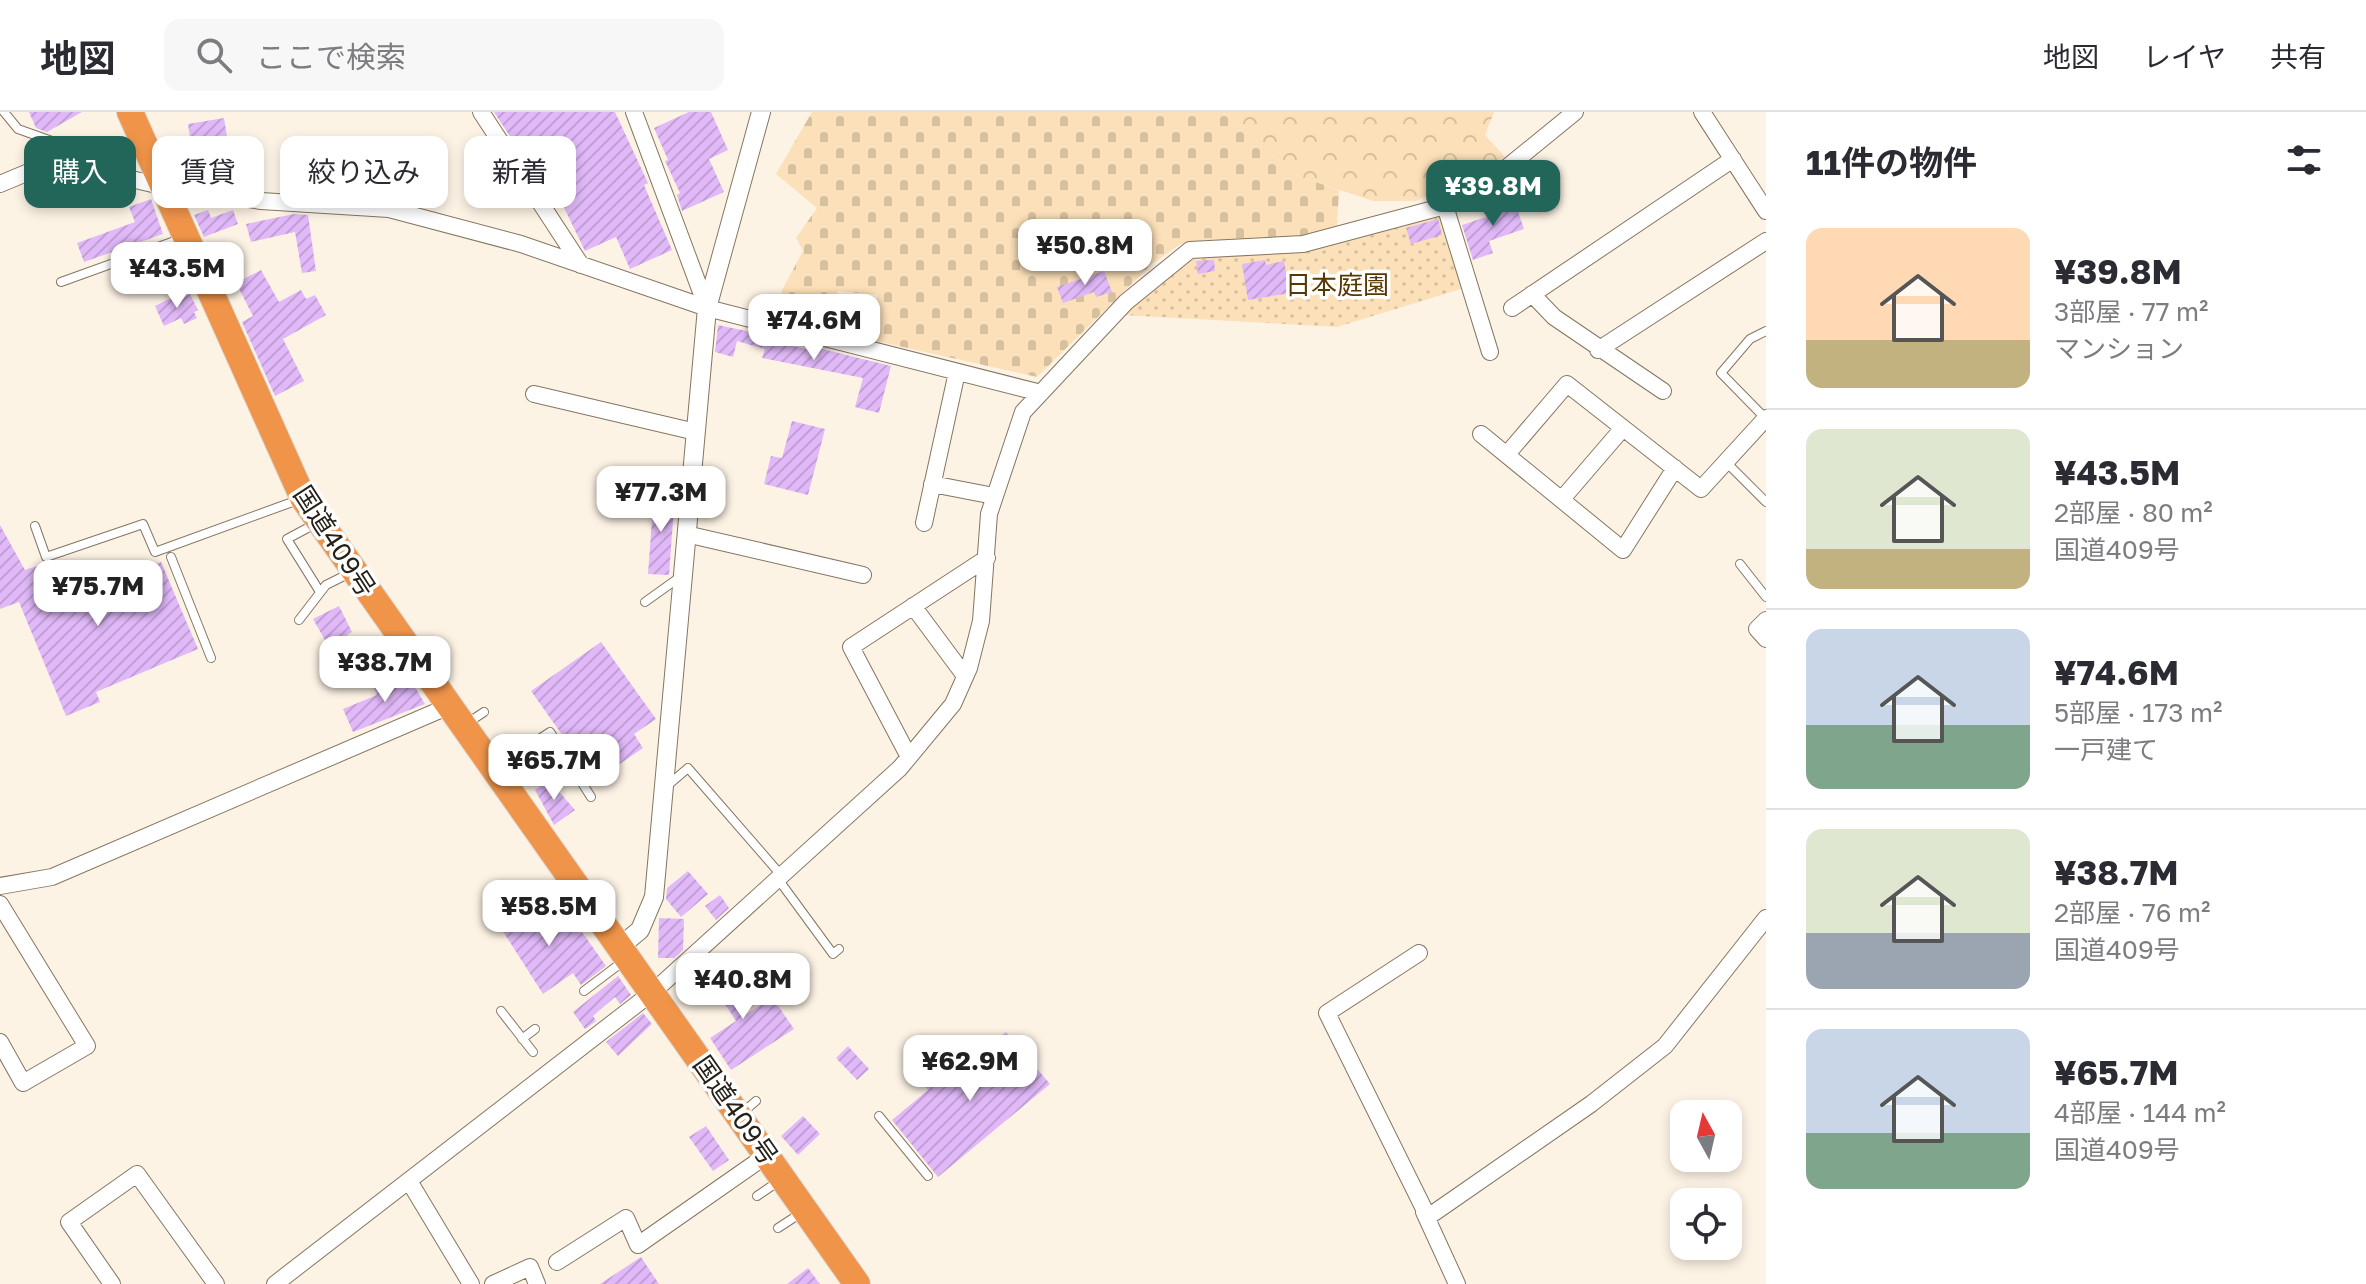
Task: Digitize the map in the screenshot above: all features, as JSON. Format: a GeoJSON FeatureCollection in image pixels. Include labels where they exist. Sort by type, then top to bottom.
{"type":"FeatureCollection","features":[{"type":"Feature","properties":{"kind":"highway","name":"国道409号"},"geometry":{"type":"LineString","coordinates":[[130,112],[152,165]]}},
{"type":"Feature","properties":{"kind":"highway","name":"国道409号"},"geometry":{"type":"LineString","coordinates":[[171,208],[303,498],[454,717],[654,991],[747,1108],[767,1155],[841,1250],[857,1284]]}},
{"type":"Feature","properties":{"kind":"street"},"geometry":{"type":"LineString","coordinates":[[481,112],[581,265]]}},
{"type":"Feature","properties":{"kind":"street"},"geometry":{"type":"LineString","coordinates":[[634,112],[707,308]]}},
{"type":"Feature","properties":{"kind":"street"},"geometry":{"type":"LineString","coordinates":[[626,951],[648,918],[654,897],[707,308],[761,112]]}},
{"type":"Feature","properties":{"kind":"street"},"geometry":{"type":"LineString","coordinates":[[275,1284],[654,991],[909,757],[953,704],[965,676],[981,621],[994,496],[1023,412],[1126,302],[1190,250],[1303,244],[1445,206],[1483,187],[1575,112]]}},
{"type":"Feature","properties":{"kind":"street"},"geometry":{"type":"LineString","coordinates":[[1702,112],[1766,211]]}},
{"type":"Feature","properties":{"kind":"street"},"geometry":{"type":"LineString","coordinates":[[1512,308],[1733,159]]}},
{"type":"Feature","properties":{"kind":"street"},"geometry":{"type":"LineString","coordinates":[[0,184],[55,161],[152,174]]}},
{"type":"Feature","properties":{"kind":"street"},"geometry":{"type":"LineString","coordinates":[[264,201],[389,209],[521,244],[707,308],[1041,393]]}},
{"type":"Feature","properties":{"kind":"street"},"geometry":{"type":"LineString","coordinates":[[1445,206],[1490,352]]}},
{"type":"Feature","properties":{"kind":"street"},"geometry":{"type":"LineString","coordinates":[[1598,350],[1766,241]]}},
{"type":"Feature","properties":{"kind":"street"},"geometry":{"type":"LineString","coordinates":[[1532,294],[1554,317],[1598,350],[1663,391]]}},
{"type":"Feature","properties":{"kind":"street"},"geometry":{"type":"LineString","coordinates":[[924,523],[957,372]]}},
{"type":"Feature","properties":{"kind":"street"},"geometry":{"type":"LineString","coordinates":[[1508,453],[1567,384],[1701,489],[1766,418]]}},
{"type":"Feature","properties":{"kind":"street"},"geometry":{"type":"LineString","coordinates":[[534,394],[696,432]]}},
{"type":"Feature","properties":{"kind":"street"},"geometry":{"type":"LineString","coordinates":[[1562,499],[1623,428]]}},
{"type":"Feature","properties":{"kind":"street"},"geometry":{"type":"LineString","coordinates":[[1481,434],[1623,550],[1675,468]]}},
{"type":"Feature","properties":{"kind":"street"},"geometry":{"type":"LineString","coordinates":[[932,484],[994,496]]}},
{"type":"Feature","properties":{"kind":"street"},"geometry":{"type":"LineString","coordinates":[[686,534],[863,575]]}},
{"type":"Feature","properties":{"kind":"street"},"geometry":{"type":"LineString","coordinates":[[909,757],[851,647],[987,558]]}},
{"type":"Feature","properties":{"kind":"street"},"geometry":{"type":"LineString","coordinates":[[913,606],[965,676]]}},
{"type":"Feature","properties":{"kind":"street"},"geometry":{"type":"LineString","coordinates":[[1766,620],[1757,629],[1766,639]]}},
{"type":"Feature","properties":{"kind":"street"},"geometry":{"type":"LineString","coordinates":[[0,886],[52,877],[454,717]]}},
{"type":"Feature","properties":{"kind":"street"},"geometry":{"type":"LineString","coordinates":[[0,904],[87,1046],[23,1083],[0,1042]]}},
{"type":"Feature","properties":{"kind":"street"},"geometry":{"type":"LineString","coordinates":[[1428,1217],[1591,1104],[1665,1046],[1766,918]]}},
{"type":"Feature","properties":{"kind":"street"},"geometry":{"type":"LineString","coordinates":[[1419,953],[1327,1013],[1428,1217]]}},
{"type":"Feature","properties":{"kind":"street"},"geometry":{"type":"LineString","coordinates":[[557,1262],[626,1218],[638,1245],[767,1155]]}},
{"type":"Feature","properties":{"kind":"street"},"geometry":{"type":"LineString","coordinates":[[112,1284],[69,1222],[137,1174],[216,1284]]}},
{"type":"Feature","properties":{"kind":"street"},"geometry":{"type":"LineString","coordinates":[[409,1181],[471,1284]]}},
{"type":"Feature","properties":{"kind":"street"},"geometry":{"type":"LineString","coordinates":[[1428,1217],[1424,1212],[1457,1284]]}},
{"type":"Feature","properties":{"kind":"street"},"geometry":{"type":"LineString","coordinates":[[493,1284],[530,1267],[537,1284]]}},
{"type":"Feature","properties":{"kind":"lane"},"geometry":{"type":"LineString","coordinates":[[4,112],[18,129],[114,163],[141,139]]}},
{"type":"Feature","properties":{"kind":"lane"},"geometry":{"type":"LineString","coordinates":[[61,282],[184,237]]}},
{"type":"Feature","properties":{"kind":"lane"},"geometry":{"type":"LineString","coordinates":[[1766,331],[1750,339],[1721,373],[1766,418]]}},
{"type":"Feature","properties":{"kind":"lane"},"geometry":{"type":"LineString","coordinates":[[1726,462],[1766,502]]}},
{"type":"Feature","properties":{"kind":"lane"},"geometry":{"type":"LineString","coordinates":[[35,526],[46,557],[143,524],[155,552],[303,498]]}},
{"type":"Feature","properties":{"kind":"lane"},"geometry":{"type":"LineString","coordinates":[[319,521],[287,539],[320,592]]}},
{"type":"Feature","properties":{"kind":"lane"},"geometry":{"type":"LineString","coordinates":[[171,557],[211,658]]}},
{"type":"Feature","properties":{"kind":"lane"},"geometry":{"type":"LineString","coordinates":[[1740,564],[1766,597]]}},
{"type":"Feature","properties":{"kind":"lane"},"geometry":{"type":"LineString","coordinates":[[299,620],[326,585],[354,572]]}},
{"type":"Feature","properties":{"kind":"lane"},"geometry":{"type":"LineString","coordinates":[[645,602],[683,576]]}},
{"type":"Feature","properties":{"kind":"lane"},"geometry":{"type":"LineString","coordinates":[[454,717],[484,712]]}},
{"type":"Feature","properties":{"kind":"lane"},"geometry":{"type":"LineString","coordinates":[[524,749],[550,732],[591,797]]}},
{"type":"Feature","properties":{"kind":"lane"},"geometry":{"type":"LineString","coordinates":[[663,789],[688,768],[780,877],[833,954],[839,949]]}},
{"type":"Feature","properties":{"kind":"lane"},"geometry":{"type":"LineString","coordinates":[[584,991],[626,951]]}},
{"type":"Feature","properties":{"kind":"lane"},"geometry":{"type":"LineString","coordinates":[[501,1011],[533,1052]]}},
{"type":"Feature","properties":{"kind":"lane"},"geometry":{"type":"LineString","coordinates":[[522,1039],[535,1029]]}},
{"type":"Feature","properties":{"kind":"lane"},"geometry":{"type":"LineString","coordinates":[[879,1116],[928,1176]]}},
{"type":"Feature","properties":{"kind":"lane"},"geometry":{"type":"LineString","coordinates":[[757,1196],[803,1202]]}},
{"type":"Feature","properties":{"kind":"lane"},"geometry":{"type":"LineString","coordinates":[[778,1228],[803,1202]]}},
{"type":"Feature","properties":{"kind":"green space"},"geometry":{"type":"Polygon","coordinates":[[[812,112],[1223,112],[1295,175],[1339,190],[1337,227],[1285,240],[1205,240],[1179,245],[1153,263],[1037,377],[876,341],[877,295],[838,291],[830,332],[777,319],[782,290],[803,251],[796,238],[817,208],[776,174],[812,112]]]}},
{"type":"Feature","properties":{"kind":"green space"},"geometry":{"type":"Polygon","coordinates":[[[1223,112],[1494,112],[1485,135],[1505,157],[1416,201],[1373,201],[1295,175],[1223,112]]]}},
{"type":"Feature","properties":{"kind":"green space","name":"日本庭園"},"geometry":{"type":"Polygon","coordinates":[[[1443,212],[1464,288],[1337,327],[1123,315],[1194,257],[1443,212]]]}},
{"type":"Feature","properties":{"kind":"building"},"geometry":{"type":"Polygon","coordinates":[[[29,112],[82,112],[47,132],[36,128],[29,112]]]}},
{"type":"Feature","properties":{"kind":"building"},"geometry":{"type":"Polygon","coordinates":[[[494,112],[615,112],[648,183],[644,185],[672,250],[630,269],[616,237],[585,251],[564,208],[576,208],[576,136],[510,136],[494,112]]]}},
{"type":"Feature","properties":{"kind":"building"},"geometry":{"type":"Polygon","coordinates":[[[689,112],[711,112],[728,150],[709,159],[724,192],[682,211],[677,195],[680,193],[654,128],[689,112]]]}},
{"type":"Feature","properties":{"kind":"building"},"geometry":{"type":"Polygon","coordinates":[[[224,118],[227,136],[190,136],[188,124],[224,118]]]}},
{"type":"Feature","properties":{"kind":"building"},"geometry":{"type":"Polygon","coordinates":[[[1513,197],[1524,229],[1489,241],[1493,253],[1473,260],[1462,225],[1495,214],[1492,204],[1513,197]]]}},
{"type":"Feature","properties":{"kind":"building"},"geometry":{"type":"Polygon","coordinates":[[[151,199],[163,234],[84,262],[77,243],[135,222],[129,208],[136,208],[136,204],[151,199]]]}},
{"type":"Feature","properties":{"kind":"building"},"geometry":{"type":"Polygon","coordinates":[[[208,210],[211,218],[233,210],[238,224],[204,237],[194,215],[208,210]]]}},
{"type":"Feature","properties":{"kind":"building"},"geometry":{"type":"Polygon","coordinates":[[[294,214],[308,215],[316,271],[302,273],[295,232],[251,242],[246,224],[294,214]]]}},
{"type":"Feature","properties":{"kind":"building"},"geometry":{"type":"Polygon","coordinates":[[[1438,219],[1442,235],[1411,244],[1406,228],[1438,219]]]}},
{"type":"Feature","properties":{"kind":"building"},"geometry":{"type":"Polygon","coordinates":[[[1214,260],[1215,271],[1198,274],[1196,261],[1214,260]]]}},
{"type":"Feature","properties":{"kind":"building"},"geometry":{"type":"Polygon","coordinates":[[[1265,260],[1266,265],[1284,261],[1290,293],[1248,300],[1242,264],[1265,260]]]}},
{"type":"Feature","properties":{"kind":"building"},"geometry":{"type":"Polygon","coordinates":[[[261,270],[279,302],[301,290],[306,299],[315,295],[326,315],[283,339],[304,381],[275,396],[242,322],[253,316],[236,283],[261,270]]]}},
{"type":"Feature","properties":{"kind":"building"},"geometry":{"type":"Polygon","coordinates":[[[1104,271],[1112,292],[1096,297],[1094,292],[1063,303],[1057,287],[1104,271]]]}},
{"type":"Feature","properties":{"kind":"building"},"geometry":{"type":"Polygon","coordinates":[[[181,293],[183,298],[190,294],[198,310],[194,312],[197,318],[184,324],[181,318],[164,326],[155,306],[181,293]]]}},
{"type":"Feature","properties":{"kind":"building"},"geometry":{"type":"Polygon","coordinates":[[[850,295],[869,296],[869,314],[849,314],[850,295]]]}},
{"type":"Feature","properties":{"kind":"building"},"geometry":{"type":"Polygon","coordinates":[[[718,325],[775,337],[774,341],[809,350],[810,346],[891,366],[879,413],[855,407],[863,378],[762,358],[765,349],[737,341],[733,357],[715,352],[718,325]]]}},
{"type":"Feature","properties":{"kind":"building"},"geometry":{"type":"Polygon","coordinates":[[[792,421],[825,429],[808,495],[764,484],[771,456],[782,458],[792,421]]]}},
{"type":"Feature","properties":{"kind":"building"},"geometry":{"type":"Polygon","coordinates":[[[654,492],[675,494],[669,575],[648,574],[654,492]]]}},
{"type":"Feature","properties":{"kind":"building"},"geometry":{"type":"Polygon","coordinates":[[[0,525],[25,570],[37,566],[51,608],[161,562],[198,649],[96,692],[100,702],[66,716],[19,602],[0,609],[0,525]]]}},
{"type":"Feature","properties":{"kind":"building"},"geometry":{"type":"Polygon","coordinates":[[[339,606],[352,632],[347,635],[353,647],[334,656],[313,619],[339,606]]]}},
{"type":"Feature","properties":{"kind":"building"},"geometry":{"type":"Polygon","coordinates":[[[601,642],[656,719],[634,734],[643,748],[595,781],[531,691],[601,642]]]}},
{"type":"Feature","properties":{"kind":"building"},"geometry":{"type":"Polygon","coordinates":[[[407,674],[425,704],[353,732],[343,709],[377,695],[374,688],[407,674]]]}},
{"type":"Feature","properties":{"kind":"building"},"geometry":{"type":"Polygon","coordinates":[[[549,780],[575,810],[554,825],[535,790],[549,780]]]}},
{"type":"Feature","properties":{"kind":"building"},"geometry":{"type":"Polygon","coordinates":[[[688,871],[708,894],[681,917],[666,899],[667,888],[688,871]]]}},
{"type":"Feature","properties":{"kind":"building"},"geometry":{"type":"Polygon","coordinates":[[[720,895],[729,908],[716,920],[705,906],[720,895]]]}},
{"type":"Feature","properties":{"kind":"building"},"geometry":{"type":"Polygon","coordinates":[[[526,898],[553,937],[575,922],[606,966],[581,985],[573,973],[543,994],[495,919],[526,898]]]}},
{"type":"Feature","properties":{"kind":"building"},"geometry":{"type":"Polygon","coordinates":[[[659,918],[684,919],[683,950],[674,958],[658,958],[659,918]]]}},
{"type":"Feature","properties":{"kind":"building"},"geometry":{"type":"Polygon","coordinates":[[[719,962],[738,989],[733,993],[747,1014],[772,997],[794,1029],[731,1070],[710,1038],[736,1021],[721,998],[715,1002],[697,976],[719,962]]]}},
{"type":"Feature","properties":{"kind":"building"},"geometry":{"type":"Polygon","coordinates":[[[618,976],[631,995],[620,1004],[615,997],[593,1016],[596,1021],[585,1029],[573,1012],[618,976]]]}},
{"type":"Feature","properties":{"kind":"building"},"geometry":{"type":"Polygon","coordinates":[[[643,1013],[652,1024],[618,1056],[606,1042],[643,1013]]]}},
{"type":"Feature","properties":{"kind":"building"},"geometry":{"type":"Polygon","coordinates":[[[1006,1032],[1050,1084],[938,1177],[892,1120],[928,1090],[924,1085],[949,1064],[954,1070],[1006,1032]]]}},
{"type":"Feature","properties":{"kind":"building"},"geometry":{"type":"Polygon","coordinates":[[[848,1046],[869,1069],[857,1080],[836,1058],[848,1046]]]}},
{"type":"Feature","properties":{"kind":"building"},"geometry":{"type":"Polygon","coordinates":[[[803,1116],[820,1134],[798,1155],[781,1136],[803,1116]]]}},
{"type":"Feature","properties":{"kind":"building"},"geometry":{"type":"Polygon","coordinates":[[[706,1126],[729,1160],[713,1171],[689,1137],[706,1126]]]}},
{"type":"Feature","properties":{"kind":"building"},"geometry":{"type":"Polygon","coordinates":[[[641,1257],[659,1284],[600,1284],[641,1257]]]}},
{"type":"Feature","properties":{"kind":"building"},"geometry":{"type":"Polygon","coordinates":[[[808,1268],[820,1284],[787,1284],[808,1268]]]}}]}
